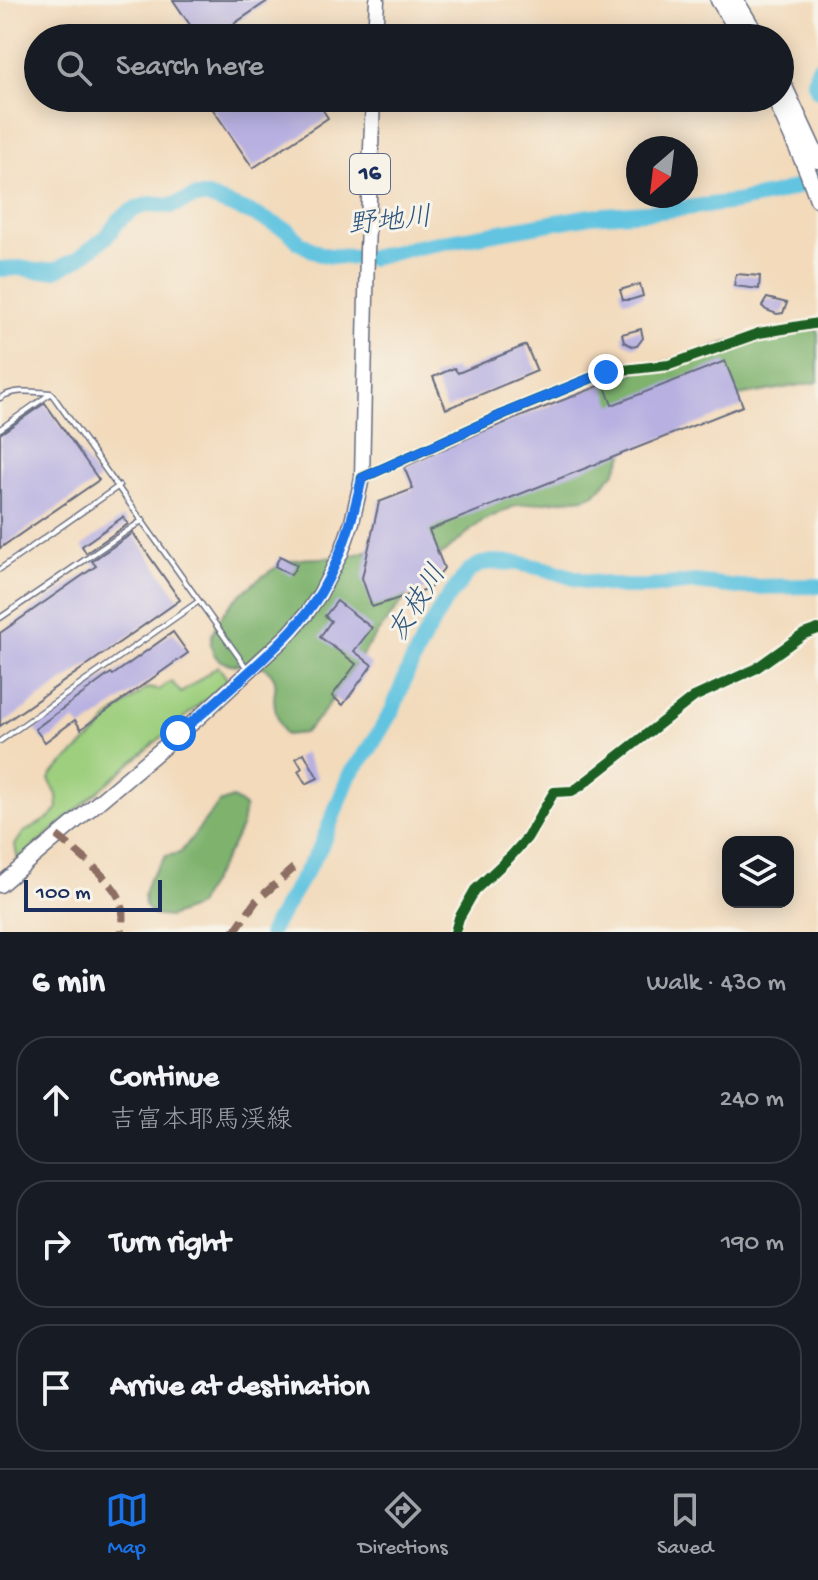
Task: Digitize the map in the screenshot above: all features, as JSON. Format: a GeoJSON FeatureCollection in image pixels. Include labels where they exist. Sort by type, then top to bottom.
{"type":"FeatureCollection","features":[{"type":"Feature","properties":{"kind":"highway"},"geometry":{"type":"LineString","coordinates":[[719,0],[734,24]]}},
{"type":"Feature","properties":{"kind":"highway"},"geometry":{"type":"LineString","coordinates":[[735,0],[750,24]]}},
{"type":"Feature","properties":{"kind":"highway"},"geometry":{"type":"LineString","coordinates":[[794,108],[818,160]]}},
{"type":"Feature","properties":{"kind":"highway"},"geometry":{"type":"LineString","coordinates":[[781,112],[818,199]]}},
{"type":"Feature","properties":{"kind":"main road"},"geometry":{"type":"LineString","coordinates":[[376,24],[377,0]]}},
{"type":"Feature","properties":{"kind":"main road","name":"16"},"geometry":{"type":"LineString","coordinates":[[0,885],[196,720],[289,634],[320,594],[341,553],[362,478],[372,112]]}},
{"type":"Feature","properties":{"kind":"street"},"geometry":{"type":"LineString","coordinates":[[362,478],[606,372],[669,365],[759,333],[818,323]]}},
{"type":"Feature","properties":{"kind":"street"},"geometry":{"type":"LineString","coordinates":[[455,932],[459,918],[475,890],[527,838],[554,792],[572,791],[579,787],[694,697],[755,669],[804,634],[818,629]]}},
{"type":"Feature","properties":{"kind":"lane"},"geometry":{"type":"LineString","coordinates":[[0,398],[7,393],[20,391],[51,393]]}},
{"type":"Feature","properties":{"kind":"lane"},"geometry":{"type":"LineString","coordinates":[[0,429],[51,393]]}},
{"type":"Feature","properties":{"kind":"lane"},"geometry":{"type":"LineString","coordinates":[[51,393],[249,672]]}},
{"type":"Feature","properties":{"kind":"lane"},"geometry":{"type":"LineString","coordinates":[[0,569],[119,486]]}},
{"type":"Feature","properties":{"kind":"lane"},"geometry":{"type":"LineString","coordinates":[[0,618],[143,520]]}},
{"type":"Feature","properties":{"kind":"lane"},"geometry":{"type":"LineString","coordinates":[[0,741],[199,601]]}},
{"type":"Feature","properties":{"kind":"green space"},"geometry":{"type":"Polygon","coordinates":[[[792,330],[818,330],[818,382],[727,398],[625,451],[615,472],[595,494],[584,498],[517,505],[482,521],[434,561],[373,639],[322,714],[304,733],[285,735],[275,709],[275,682],[268,670],[261,666],[231,664],[217,658],[211,646],[220,618],[260,578],[291,561],[349,556],[376,548],[557,404],[631,373],[738,339],[792,330]]]}},
{"type":"Feature","properties":{"kind":"green space"},"geometry":{"type":"Polygon","coordinates":[[[218,666],[228,680],[18,860],[15,845],[23,833],[52,816],[58,808],[57,795],[49,779],[110,717],[147,688],[159,690],[171,681],[181,693],[218,666]]]}},
{"type":"Feature","properties":{"kind":"green space"},"geometry":{"type":"Polygon","coordinates":[[[232,798],[245,807],[242,825],[196,907],[169,917],[153,915],[145,905],[144,894],[149,879],[166,856],[180,853],[219,803],[232,798]]]}},
{"type":"Feature","properties":{"kind":"building"},"geometry":{"type":"Polygon","coordinates":[[[173,0],[269,0],[234,24],[189,24],[173,0]]]}},
{"type":"Feature","properties":{"kind":"building"},"geometry":{"type":"Polygon","coordinates":[[[215,112],[324,112],[328,118],[253,168],[215,112]]]}},
{"type":"Feature","properties":{"kind":"building"},"geometry":{"type":"Polygon","coordinates":[[[736,274],[760,276],[759,289],[734,286],[736,274]]]}},
{"type":"Feature","properties":{"kind":"building"},"geometry":{"type":"Polygon","coordinates":[[[640,284],[643,296],[623,300],[620,290],[640,284]]]}},
{"type":"Feature","properties":{"kind":"building"},"geometry":{"type":"Polygon","coordinates":[[[767,298],[787,303],[783,313],[766,310],[762,306],[767,298]]]}},
{"type":"Feature","properties":{"kind":"building"},"geometry":{"type":"Polygon","coordinates":[[[641,329],[643,338],[637,346],[624,342],[622,334],[641,329]]]}},
{"type":"Feature","properties":{"kind":"building"},"geometry":{"type":"Polygon","coordinates":[[[526,345],[537,371],[446,409],[433,377],[454,368],[458,373],[526,345]]]}},
{"type":"Feature","properties":{"kind":"building"},"geometry":{"type":"Polygon","coordinates":[[[725,361],[743,406],[429,530],[444,568],[430,588],[372,607],[362,578],[379,502],[413,489],[404,467],[479,433],[604,384],[612,405],[725,361]]]}},
{"type":"Feature","properties":{"kind":"building"},"geometry":{"type":"Polygon","coordinates":[[[45,403],[99,480],[0,548],[0,434],[45,403]]]}},
{"type":"Feature","properties":{"kind":"building"},"geometry":{"type":"Polygon","coordinates":[[[123,517],[128,524],[86,553],[82,546],[123,517]]]}},
{"type":"Feature","properties":{"kind":"building"},"geometry":{"type":"Polygon","coordinates":[[[133,533],[180,600],[0,726],[0,633],[96,566],[92,561],[133,533]]]}},
{"type":"Feature","properties":{"kind":"building"},"geometry":{"type":"Polygon","coordinates":[[[280,556],[297,565],[291,575],[275,566],[280,556]]]}},
{"type":"Feature","properties":{"kind":"building"},"geometry":{"type":"Polygon","coordinates":[[[337,601],[372,628],[354,651],[372,665],[343,705],[332,696],[356,664],[320,637],[331,621],[325,616],[337,601]]]}},
{"type":"Feature","properties":{"kind":"building"},"geometry":{"type":"Polygon","coordinates":[[[173,632],[188,653],[81,729],[75,720],[45,742],[35,729],[173,632]]]}},
{"type":"Feature","properties":{"kind":"building"},"geometry":{"type":"Polygon","coordinates":[[[304,753],[318,778],[306,784],[298,771],[302,768],[296,758],[304,753]]]}},
{"type":"Feature","properties":{"kind":"waterway","name":"野地川"},"geometry":{"type":"LineString","coordinates":[[818,68],[814,81],[818,90]]}},
{"type":"Feature","properties":{"kind":"waterway","name":"野地川"},"geometry":{"type":"LineString","coordinates":[[0,269],[55,270],[78,259],[106,237],[121,218],[135,209],[150,204],[171,206],[195,197],[208,197],[256,215],[289,231],[300,243],[320,254],[370,258],[590,216],[735,202],[775,194],[818,180]]}},
{"type":"Feature","properties":{"kind":"waterway","name":"友枝川"},"geometry":{"type":"LineString","coordinates":[[270,932],[321,846],[350,774],[393,709],[425,636],[444,603],[470,570],[492,562],[518,563],[584,581],[623,587],[695,582],[738,587],[818,586]]}},
{"type":"Feature","properties":{"kind":"marked path"},"geometry":{"type":"LineString","coordinates":[[57,836],[116,892],[122,907],[122,932]]}},
{"type":"Feature","properties":{"kind":"marked path"},"geometry":{"type":"LineString","coordinates":[[234,932],[256,901],[296,866]]}},
{"type":"Feature","properties":{"kind":"cycle path"},"geometry":{"type":"LineString","coordinates":[[362,478],[606,372],[669,365],[759,333],[818,323]]}},
{"type":"Feature","properties":{"kind":"cycle path"},"geometry":{"type":"LineString","coordinates":[[455,932],[459,918],[475,890],[527,838],[554,792],[572,791],[579,787],[694,697],[755,669],[804,634],[818,629]]}},
{"type":"Feature","properties":{"kind":"route"},"geometry":{"type":"LineString","coordinates":[[178,733],[249,672],[307,613],[341,553],[362,478],[606,372]]}}]}
